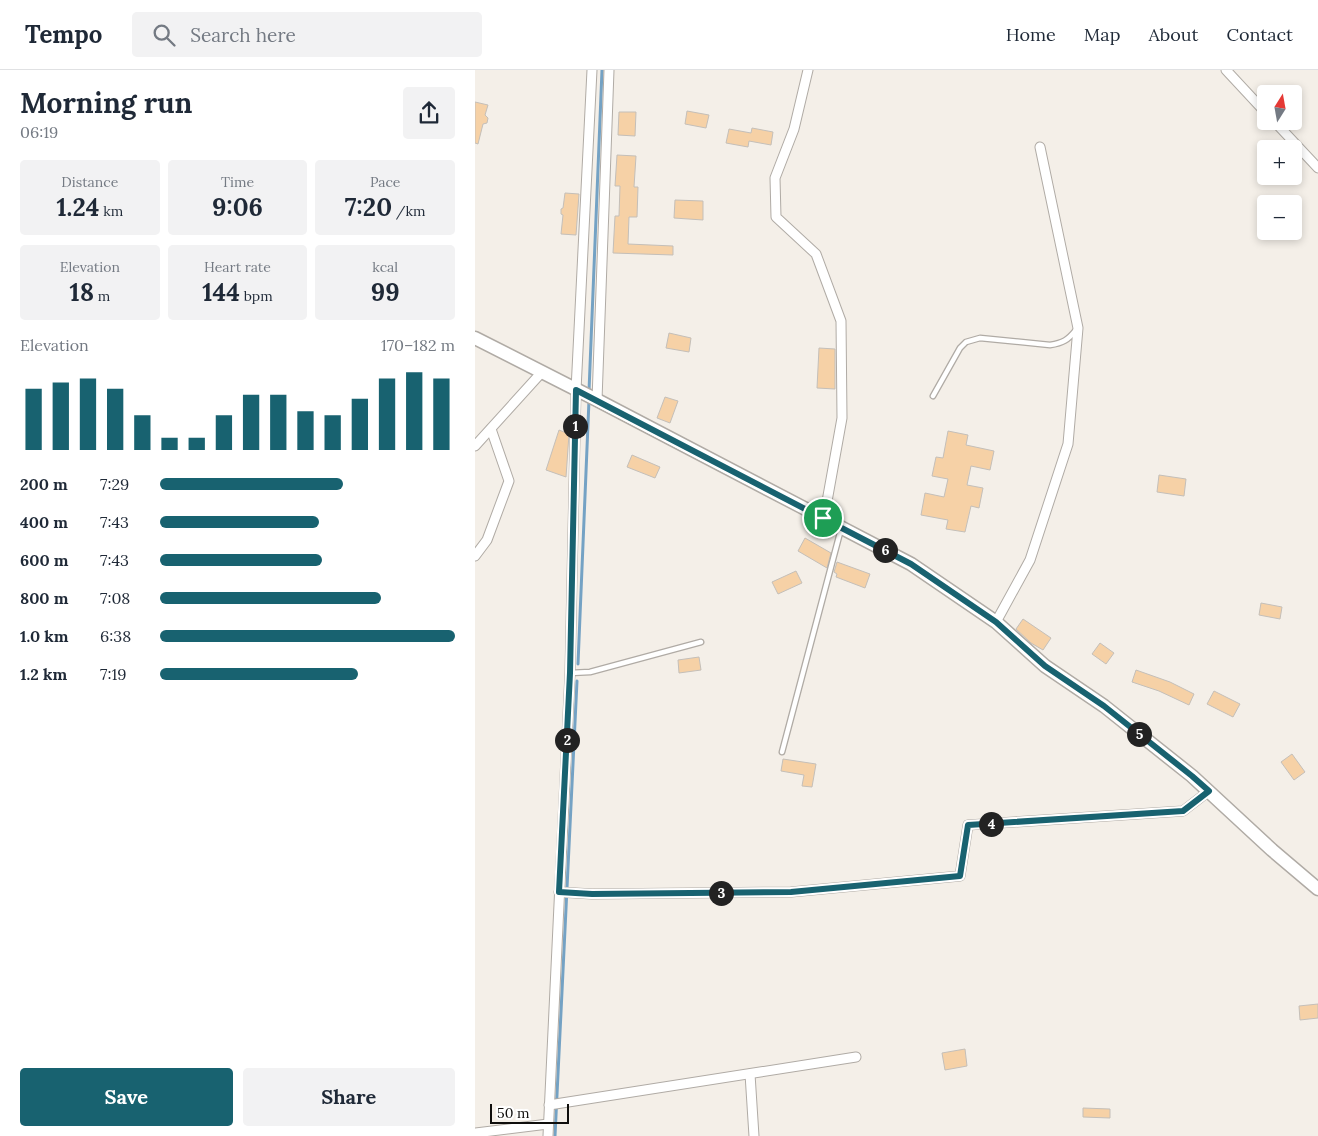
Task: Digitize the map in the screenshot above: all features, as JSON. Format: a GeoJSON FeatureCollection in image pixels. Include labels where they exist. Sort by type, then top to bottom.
{"type":"FeatureCollection","features":[{"type":"Feature","properties":{"kind":"street"},"geometry":{"type":"LineString","coordinates":[[548,1136],[561,892],[592,70]]}},
{"type":"Feature","properties":{"kind":"street"},"geometry":{"type":"LineString","coordinates":[[597,400],[609,70]]}},
{"type":"Feature","properties":{"kind":"street"},"geometry":{"type":"LineString","coordinates":[[808,70],[794,129],[775,178],[776,216],[816,254],[841,321],[842,418],[823,518]]}},
{"type":"Feature","properties":{"kind":"street"},"geometry":{"type":"LineString","coordinates":[[1226,70],[1257,103]]}},
{"type":"Feature","properties":{"kind":"street"},"geometry":{"type":"LineString","coordinates":[[1282,130],[1318,168]]}},
{"type":"Feature","properties":{"kind":"street"},"geometry":{"type":"LineString","coordinates":[[996,622],[1030,560],[1068,444],[1078,328],[1068,273],[1040,147]]}},
{"type":"Feature","properties":{"kind":"street"},"geometry":{"type":"LineString","coordinates":[[475,338],[911,564],[996,622],[1045,666],[1104,706],[1192,776],[1272,850],[1318,889]]}},
{"type":"Feature","properties":{"kind":"street"},"geometry":{"type":"LineString","coordinates":[[475,446],[542,372]]}},
{"type":"Feature","properties":{"kind":"street"},"geometry":{"type":"LineString","coordinates":[[475,556],[487,540],[509,481],[491,429]]}},
{"type":"Feature","properties":{"kind":"street"},"geometry":{"type":"LineString","coordinates":[[561,892],[791,892],[960,876],[968,825],[1183,811],[1209,791]]}},
{"type":"Feature","properties":{"kind":"street"},"geometry":{"type":"LineString","coordinates":[[550,1105],[856,1056]]}},
{"type":"Feature","properties":{"kind":"street"},"geometry":{"type":"LineString","coordinates":[[750,1074],[754,1136]]}},
{"type":"Feature","properties":{"kind":"street"},"geometry":{"type":"LineString","coordinates":[[475,1133],[548,1124]]}},
{"type":"Feature","properties":{"kind":"lane"},"geometry":{"type":"LineString","coordinates":[[933,396],[960,348],[966,342],[980,338],[1050,345],[1061,344],[1068,340],[1078,328]]}},
{"type":"Feature","properties":{"kind":"lane"},"geometry":{"type":"LineString","coordinates":[[782,752],[841,528]]}},
{"type":"Feature","properties":{"kind":"lane"},"geometry":{"type":"LineString","coordinates":[[570,673],[590,672],[701,642]]}},
{"type":"Feature","properties":{"kind":"building"},"geometry":{"type":"Polygon","coordinates":[[[475,102],[488,105],[485,115],[488,118],[487,123],[483,124],[478,144],[475,143],[475,102]]]}},
{"type":"Feature","properties":{"kind":"building"},"geometry":{"type":"Polygon","coordinates":[[[687,111],[709,115],[706,128],[685,124],[687,111]]]}},
{"type":"Feature","properties":{"kind":"building"},"geometry":{"type":"Polygon","coordinates":[[[619,112],[636,112],[635,136],[618,135],[619,112]]]}},
{"type":"Feature","properties":{"kind":"building"},"geometry":{"type":"Polygon","coordinates":[[[752,128],[773,132],[771,145],[749,141],[748,147],[726,143],[729,129],[751,133],[752,128]]]}},
{"type":"Feature","properties":{"kind":"building"},"geometry":{"type":"Polygon","coordinates":[[[617,155],[636,156],[634,187],[638,187],[637,217],[629,217],[628,244],[673,246],[673,255],[613,253],[615,216],[619,216],[620,186],[615,186],[617,155]]]}},
{"type":"Feature","properties":{"kind":"building"},"geometry":{"type":"Polygon","coordinates":[[[565,193],[579,194],[576,235],[561,234],[563,215],[561,214],[561,209],[563,208],[565,193]]]}},
{"type":"Feature","properties":{"kind":"building"},"geometry":{"type":"Polygon","coordinates":[[[675,200],[703,201],[703,220],[674,218],[675,200]]]}},
{"type":"Feature","properties":{"kind":"building"},"geometry":{"type":"Polygon","coordinates":[[[669,333],[691,338],[689,352],[666,348],[669,333]]]}},
{"type":"Feature","properties":{"kind":"building"},"geometry":{"type":"Polygon","coordinates":[[[819,348],[835,349],[835,389],[817,388],[819,348]]]}},
{"type":"Feature","properties":{"kind":"building"},"geometry":{"type":"Polygon","coordinates":[[[665,397],[678,401],[670,423],[657,418],[665,397]]]}},
{"type":"Feature","properties":{"kind":"building"},"geometry":{"type":"Polygon","coordinates":[[[559,430],[569,434],[566,477],[546,470],[559,430]]]}},
{"type":"Feature","properties":{"kind":"building"},"geometry":{"type":"Polygon","coordinates":[[[948,431],[968,435],[966,445],[994,451],[990,470],[971,466],[967,485],[983,488],[979,508],[971,506],[965,532],[946,529],[948,520],[921,515],[925,493],[944,497],[948,479],[932,476],[936,457],[943,458],[948,431]]]}},
{"type":"Feature","properties":{"kind":"building"},"geometry":{"type":"Polygon","coordinates":[[[632,455],[660,467],[655,478],[627,467],[632,455]]]}},
{"type":"Feature","properties":{"kind":"building"},"geometry":{"type":"Polygon","coordinates":[[[1159,475],[1186,479],[1184,496],[1157,492],[1159,475]]]}},
{"type":"Feature","properties":{"kind":"building"},"geometry":{"type":"Polygon","coordinates":[[[805,538],[831,553],[827,568],[798,551],[805,538]]]}},
{"type":"Feature","properties":{"kind":"building"},"geometry":{"type":"Polygon","coordinates":[[[837,562],[870,574],[865,588],[836,577],[837,574],[834,572],[837,562]]]}},
{"type":"Feature","properties":{"kind":"building"},"geometry":{"type":"Polygon","coordinates":[[[796,571],[802,583],[778,594],[772,582],[796,571]]]}},
{"type":"Feature","properties":{"kind":"building"},"geometry":{"type":"Polygon","coordinates":[[[1261,603],[1282,607],[1280,619],[1259,615],[1261,603]]]}},
{"type":"Feature","properties":{"kind":"building"},"geometry":{"type":"Polygon","coordinates":[[[1023,619],[1051,638],[1043,650],[1031,643],[1016,629],[1023,619]]]}},
{"type":"Feature","properties":{"kind":"building"},"geometry":{"type":"Polygon","coordinates":[[[1100,643],[1114,653],[1106,664],[1092,654],[1100,643]]]}},
{"type":"Feature","properties":{"kind":"building"},"geometry":{"type":"Polygon","coordinates":[[[699,657],[701,670],[679,673],[678,660],[699,657]]]}},
{"type":"Feature","properties":{"kind":"building"},"geometry":{"type":"Polygon","coordinates":[[[1136,670],[1170,682],[1194,694],[1189,705],[1159,691],[1132,682],[1136,670]]]}},
{"type":"Feature","properties":{"kind":"building"},"geometry":{"type":"Polygon","coordinates":[[[1214,691],[1240,704],[1233,717],[1207,704],[1214,691]]]}},
{"type":"Feature","properties":{"kind":"building"},"geometry":{"type":"Polygon","coordinates":[[[1292,754],[1305,772],[1294,780],[1281,762],[1292,754]]]}},
{"type":"Feature","properties":{"kind":"building"},"geometry":{"type":"Polygon","coordinates":[[[783,759],[816,764],[812,787],[802,786],[804,775],[781,771],[783,759]]]}},
{"type":"Feature","properties":{"kind":"building"},"geometry":{"type":"Polygon","coordinates":[[[1318,1004],[1318,1018],[1300,1020],[1299,1006],[1318,1004]]]}},
{"type":"Feature","properties":{"kind":"building"},"geometry":{"type":"Polygon","coordinates":[[[965,1049],[967,1066],[945,1070],[942,1053],[965,1049]]]}},
{"type":"Feature","properties":{"kind":"building"},"geometry":{"type":"Polygon","coordinates":[[[1083,1108],[1110,1109],[1110,1118],[1083,1117],[1083,1108]]]}},
{"type":"Feature","properties":{"kind":"waterway"},"geometry":{"type":"LineString","coordinates":[[589,391],[602,70]]}},
{"type":"Feature","properties":{"kind":"waterway"},"geometry":{"type":"LineString","coordinates":[[578,664],[589,400]]}},
{"type":"Feature","properties":{"kind":"waterway"},"geometry":{"type":"LineString","coordinates":[[555,1136],[577,681]]}},
{"type":"Feature","properties":{"kind":"route"},"geometry":{"type":"LineString","coordinates":[[576,390],[823,518],[911,564],[996,622],[1045,666],[1104,706],[1209,791],[1183,811],[968,825],[960,876],[791,892],[592,894],[559,892],[570,673],[576,390]]}}]}
